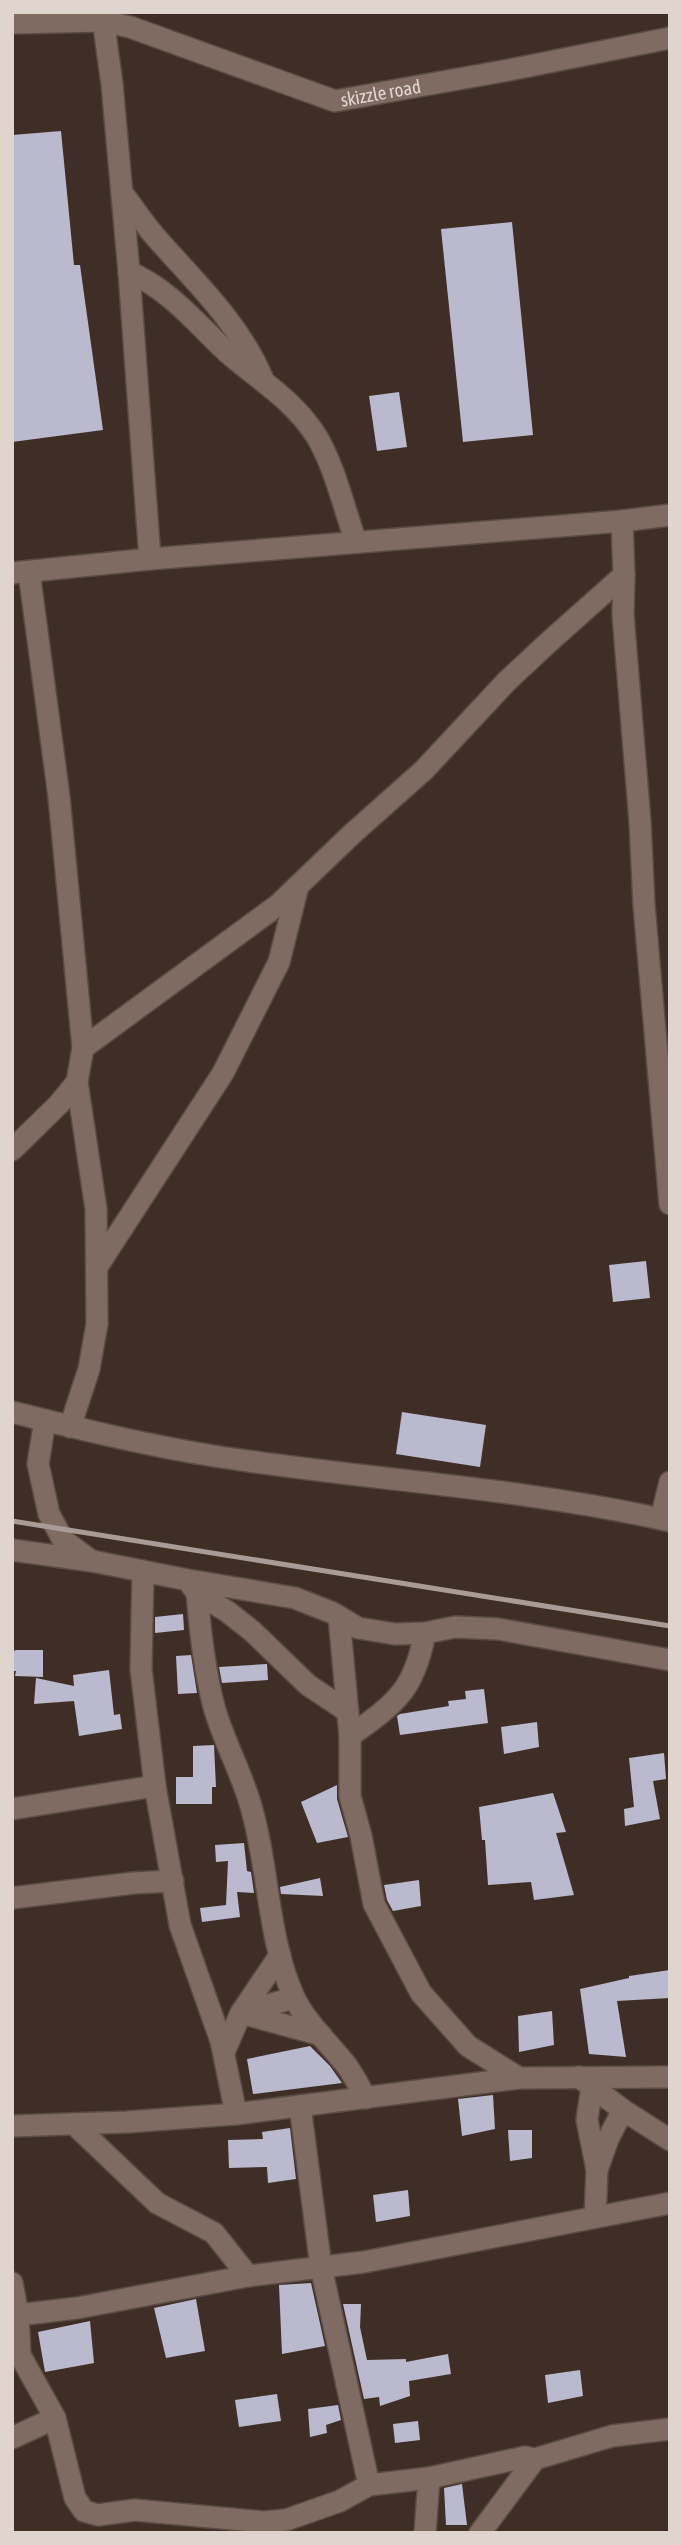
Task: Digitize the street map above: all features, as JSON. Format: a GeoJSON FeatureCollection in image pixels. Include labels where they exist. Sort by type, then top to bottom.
{"type":"FeatureCollection","features":[{"type":"Feature","properties":{"kind":"street","name":"skizzle road"},"geometry":{"type":"LineString","coordinates":[[12,23],[102,17],[335,101],[670,38]]}},
{"type":"Feature","properties":{"kind":"street"},"geometry":{"type":"LineString","coordinates":[[102,17],[112,84],[129,272],[149,559]]}},
{"type":"Feature","properties":{"kind":"street"},"geometry":{"type":"LineString","coordinates":[[122,192],[151,232],[214,302],[242,338],[263,379]]}},
{"type":"Feature","properties":{"kind":"street"},"geometry":{"type":"LineString","coordinates":[[129,272],[144,278],[169,296],[231,355],[292,404],[317,438],[356,542]]}},
{"type":"Feature","properties":{"kind":"street"},"geometry":{"type":"LineString","coordinates":[[71,1427],[89,1369],[97,1324],[94,1188],[77,1082],[83,1048],[59,797],[21,572],[149,559],[622,521],[670,514]]}},
{"type":"Feature","properties":{"kind":"street"},"geometry":{"type":"LineString","coordinates":[[622,521],[623,615],[644,905],[670,1204]]}},
{"type":"Feature","properties":{"kind":"street"},"geometry":{"type":"LineString","coordinates":[[83,1048],[245,930],[298,886],[424,770],[507,681],[624,575]]}},
{"type":"Feature","properties":{"kind":"street"},"geometry":{"type":"LineString","coordinates":[[97,1267],[223,1073],[279,962],[298,886]]}},
{"type":"Feature","properties":{"kind":"street"},"geometry":{"type":"LineString","coordinates":[[12,1150],[59,1104],[77,1082]]}},
{"type":"Feature","properties":{"kind":"street"},"geometry":{"type":"LineString","coordinates":[[12,1412],[140,1444],[217,1457],[597,1505],[666,1520],[670,1482]]}},
{"type":"Feature","properties":{"kind":"street"},"geometry":{"type":"LineString","coordinates":[[45,1420],[38,1464],[48,1514],[63,1539],[92,1561]]}},
{"type":"Feature","properties":{"kind":"street"},"geometry":{"type":"LineString","coordinates":[[12,1550],[143,1571],[192,1586],[295,1598],[358,1628],[395,1634],[425,1633],[455,1627],[498,1629],[670,1660]]}},
{"type":"Feature","properties":{"kind":"street"},"geometry":{"type":"LineString","coordinates":[[143,1571],[141,1669],[155,1786],[180,1925],[214,2017],[236,2114]]}},
{"type":"Feature","properties":{"kind":"street"},"geometry":{"type":"LineString","coordinates":[[192,1586],[228,1612],[308,1685],[347,1712]]}},
{"type":"Feature","properties":{"kind":"street"},"geometry":{"type":"LineString","coordinates":[[192,1586],[214,1704],[250,1802],[265,1868],[279,1955],[294,1998],[309,2022],[349,2069],[366,2098]]}},
{"type":"Feature","properties":{"kind":"street"},"geometry":{"type":"LineString","coordinates":[[339,1617],[350,1735],[350,1796],[374,1904],[421,1993],[468,2046],[519,2078]]}},
{"type":"Feature","properties":{"kind":"street"},"geometry":{"type":"LineString","coordinates":[[350,1735],[393,1703],[409,1684],[420,1659],[425,1633]]}},
{"type":"Feature","properties":{"kind":"street"},"geometry":{"type":"LineString","coordinates":[[12,1809],[155,1786]]}},
{"type":"Feature","properties":{"kind":"street"},"geometry":{"type":"LineString","coordinates":[[12,1898],[133,1883],[173,1881]]}},
{"type":"Feature","properties":{"kind":"street"},"geometry":{"type":"LineString","coordinates":[[224,2052],[241,2013],[279,1955]]}},
{"type":"Feature","properties":{"kind":"street"},"geometry":{"type":"LineString","coordinates":[[214,2017],[241,2013],[294,1998]]}},
{"type":"Feature","properties":{"kind":"street"},"geometry":{"type":"LineString","coordinates":[[241,2013],[321,2035]]}},
{"type":"Feature","properties":{"kind":"street"},"geometry":{"type":"LineString","coordinates":[[12,2126],[75,2125],[236,2114],[519,2078],[586,2082],[670,2077]]}},
{"type":"Feature","properties":{"kind":"street"},"geometry":{"type":"LineString","coordinates":[[586,2082],[670,2140]]}},
{"type":"Feature","properties":{"kind":"street"},"geometry":{"type":"LineString","coordinates":[[586,2082],[587,2120],[597,2178],[595,2217]]}},
{"type":"Feature","properties":{"kind":"street"},"geometry":{"type":"LineString","coordinates":[[300,2106],[321,2267],[369,2485]]}},
{"type":"Feature","properties":{"kind":"street"},"geometry":{"type":"LineString","coordinates":[[597,2178],[608,2139],[623,2110]]}},
{"type":"Feature","properties":{"kind":"street"},"geometry":{"type":"LineString","coordinates":[[75,2125],[157,2203],[214,2232],[248,2276]]}},
{"type":"Feature","properties":{"kind":"street"},"geometry":{"type":"LineString","coordinates":[[597,2178],[621,2212]]}},
{"type":"Feature","properties":{"kind":"street"},"geometry":{"type":"LineString","coordinates":[[18,2315],[77,2308],[248,2276],[378,2260],[670,2203]]}},
{"type":"Feature","properties":{"kind":"street"},"geometry":{"type":"LineString","coordinates":[[12,2283],[18,2315],[20,2355],[55,2417],[75,2498],[84,2511],[98,2515],[135,2510],[264,2522],[286,2520],[340,2501],[369,2485],[429,2478],[525,2457],[535,2459],[612,2436],[670,2429]]}},
{"type":"Feature","properties":{"kind":"street"},"geometry":{"type":"LineString","coordinates":[[12,2438],[55,2417]]}},
{"type":"Feature","properties":{"kind":"street"},"geometry":{"type":"LineString","coordinates":[[480,2533],[535,2459]]}},
{"type":"Feature","properties":{"kind":"street"},"geometry":{"type":"LineString","coordinates":[[425,2533],[429,2478]]}},
{"type":"Feature","properties":{"kind":"building"},"geometry":{"type":"Polygon","coordinates":[[[61,131],[74,265],[80,265],[103,430],[12,442],[12,135],[61,131]]]}},
{"type":"Feature","properties":{"kind":"building"},"geometry":{"type":"Polygon","coordinates":[[[512,222],[533,435],[463,442],[441,229],[512,222]]]}},
{"type":"Feature","properties":{"kind":"building"},"geometry":{"type":"Polygon","coordinates":[[[399,392],[407,447],[377,451],[369,396],[399,392]]]}},
{"type":"Feature","properties":{"kind":"building"},"geometry":{"type":"Polygon","coordinates":[[[646,1261],[650,1298],[613,1302],[609,1265],[646,1261]]]}},
{"type":"Feature","properties":{"kind":"building"},"geometry":{"type":"Polygon","coordinates":[[[402,1412],[486,1425],[480,1467],[396,1454],[402,1412]]]}},
{"type":"Feature","properties":{"kind":"building"},"geometry":{"type":"Polygon","coordinates":[[[183,1614],[184,1630],[155,1633],[155,1617],[183,1614]]]}},
{"type":"Feature","properties":{"kind":"building"},"geometry":{"type":"Polygon","coordinates":[[[43,1650],[43,1677],[15,1676],[16,1671],[12,1671],[12,1652],[43,1650]]]}},
{"type":"Feature","properties":{"kind":"building"},"geometry":{"type":"Polygon","coordinates":[[[191,1655],[197,1693],[178,1694],[176,1656],[191,1655]]]}},
{"type":"Feature","properties":{"kind":"building"},"geometry":{"type":"Polygon","coordinates":[[[267,1664],[268,1680],[222,1683],[219,1667],[267,1664]]]}},
{"type":"Feature","properties":{"kind":"building"},"geometry":{"type":"Polygon","coordinates":[[[109,1670],[114,1715],[120,1714],[122,1729],[79,1736],[74,1701],[34,1704],[36,1678],[74,1686],[73,1675],[109,1670]]]}},
{"type":"Feature","properties":{"kind":"building"},"geometry":{"type":"Polygon","coordinates":[[[484,1689],[488,1723],[400,1735],[397,1716],[400,1714],[449,1706],[448,1701],[466,1699],[465,1691],[484,1689]]]}},
{"type":"Feature","properties":{"kind":"building"},"geometry":{"type":"Polygon","coordinates":[[[537,1722],[539,1747],[504,1754],[501,1727],[537,1722]]]}},
{"type":"Feature","properties":{"kind":"building"},"geometry":{"type":"Polygon","coordinates":[[[214,1745],[216,1787],[212,1787],[212,1804],[176,1804],[176,1777],[193,1777],[193,1746],[214,1745]]]}},
{"type":"Feature","properties":{"kind":"building"},"geometry":{"type":"Polygon","coordinates":[[[664,1753],[666,1779],[653,1781],[660,1819],[625,1826],[624,1809],[634,1807],[629,1758],[664,1753]]]}},
{"type":"Feature","properties":{"kind":"building"},"geometry":{"type":"Polygon","coordinates":[[[337,1785],[337,1799],[348,1837],[317,1843],[301,1802],[337,1785]]]}},
{"type":"Feature","properties":{"kind":"building"},"geometry":{"type":"Polygon","coordinates":[[[553,1793],[566,1832],[556,1833],[574,1895],[534,1900],[531,1882],[488,1885],[485,1840],[482,1840],[479,1807],[553,1793]]]}},
{"type":"Feature","properties":{"kind":"building"},"geometry":{"type":"Polygon","coordinates":[[[244,1843],[247,1871],[251,1872],[254,1893],[237,1892],[240,1917],[202,1922],[200,1908],[226,1905],[228,1861],[216,1862],[215,1845],[244,1843]]]}},
{"type":"Feature","properties":{"kind":"building"},"geometry":{"type":"Polygon","coordinates":[[[320,1878],[323,1896],[281,1894],[280,1887],[320,1878]]]}},
{"type":"Feature","properties":{"kind":"building"},"geometry":{"type":"Polygon","coordinates":[[[419,1880],[421,1906],[393,1911],[384,1885],[419,1880]]]}},
{"type":"Feature","properties":{"kind":"building"},"geometry":{"type":"Polygon","coordinates":[[[670,1970],[670,1998],[617,2001],[626,2057],[589,2054],[580,1989],[629,1976],[670,1970]]]}},
{"type":"Feature","properties":{"kind":"building"},"geometry":{"type":"Polygon","coordinates":[[[552,2011],[554,2045],[519,2052],[518,2016],[552,2011]]]}},
{"type":"Feature","properties":{"kind":"building"},"geometry":{"type":"Polygon","coordinates":[[[310,2046],[342,2083],[253,2094],[247,2059],[310,2046]]]}},
{"type":"Feature","properties":{"kind":"building"},"geometry":{"type":"Polygon","coordinates":[[[493,2095],[495,2129],[462,2136],[458,2099],[493,2095]]]}},
{"type":"Feature","properties":{"kind":"building"},"geometry":{"type":"Polygon","coordinates":[[[290,2128],[296,2179],[268,2183],[267,2167],[229,2168],[228,2140],[263,2139],[262,2132],[290,2128]]]}},
{"type":"Feature","properties":{"kind":"building"},"geometry":{"type":"Polygon","coordinates":[[[508,2130],[532,2130],[532,2158],[510,2161],[508,2130]]]}},
{"type":"Feature","properties":{"kind":"building"},"geometry":{"type":"Polygon","coordinates":[[[408,2190],[410,2216],[376,2222],[373,2195],[408,2190]]]}},
{"type":"Feature","properties":{"kind":"building"},"geometry":{"type":"Polygon","coordinates":[[[311,2283],[325,2346],[282,2354],[279,2285],[311,2283]]]}},
{"type":"Feature","properties":{"kind":"building"},"geometry":{"type":"Polygon","coordinates":[[[196,2299],[205,2351],[166,2358],[154,2308],[196,2299]]]}},
{"type":"Feature","properties":{"kind":"building"},"geometry":{"type":"Polygon","coordinates":[[[343,2304],[361,2304],[360,2327],[367,2360],[406,2359],[406,2362],[448,2354],[451,2374],[409,2381],[410,2396],[380,2406],[379,2397],[364,2399],[343,2304]]]}},
{"type":"Feature","properties":{"kind":"building"},"geometry":{"type":"Polygon","coordinates":[[[90,2321],[94,2363],[45,2372],[38,2332],[90,2321]]]}},
{"type":"Feature","properties":{"kind":"building"},"geometry":{"type":"Polygon","coordinates":[[[580,2370],[583,2396],[548,2403],[545,2375],[580,2370]]]}},
{"type":"Feature","properties":{"kind":"building"},"geometry":{"type":"Polygon","coordinates":[[[277,2394],[281,2421],[239,2427],[235,2400],[277,2394]]]}},
{"type":"Feature","properties":{"kind":"building"},"geometry":{"type":"Polygon","coordinates":[[[338,2405],[341,2420],[326,2425],[327,2433],[310,2437],[308,2409],[338,2405]]]}},
{"type":"Feature","properties":{"kind":"building"},"geometry":{"type":"Polygon","coordinates":[[[418,2421],[420,2440],[395,2443],[393,2424],[418,2421]]]}},
{"type":"Feature","properties":{"kind":"building"},"geometry":{"type":"Polygon","coordinates":[[[462,2484],[467,2525],[446,2525],[444,2488],[462,2484]]]}},
{"type":"Feature","properties":{"kind":"railway"},"geometry":{"type":"LineString","coordinates":[[12,1521],[670,1626]]}}]}
